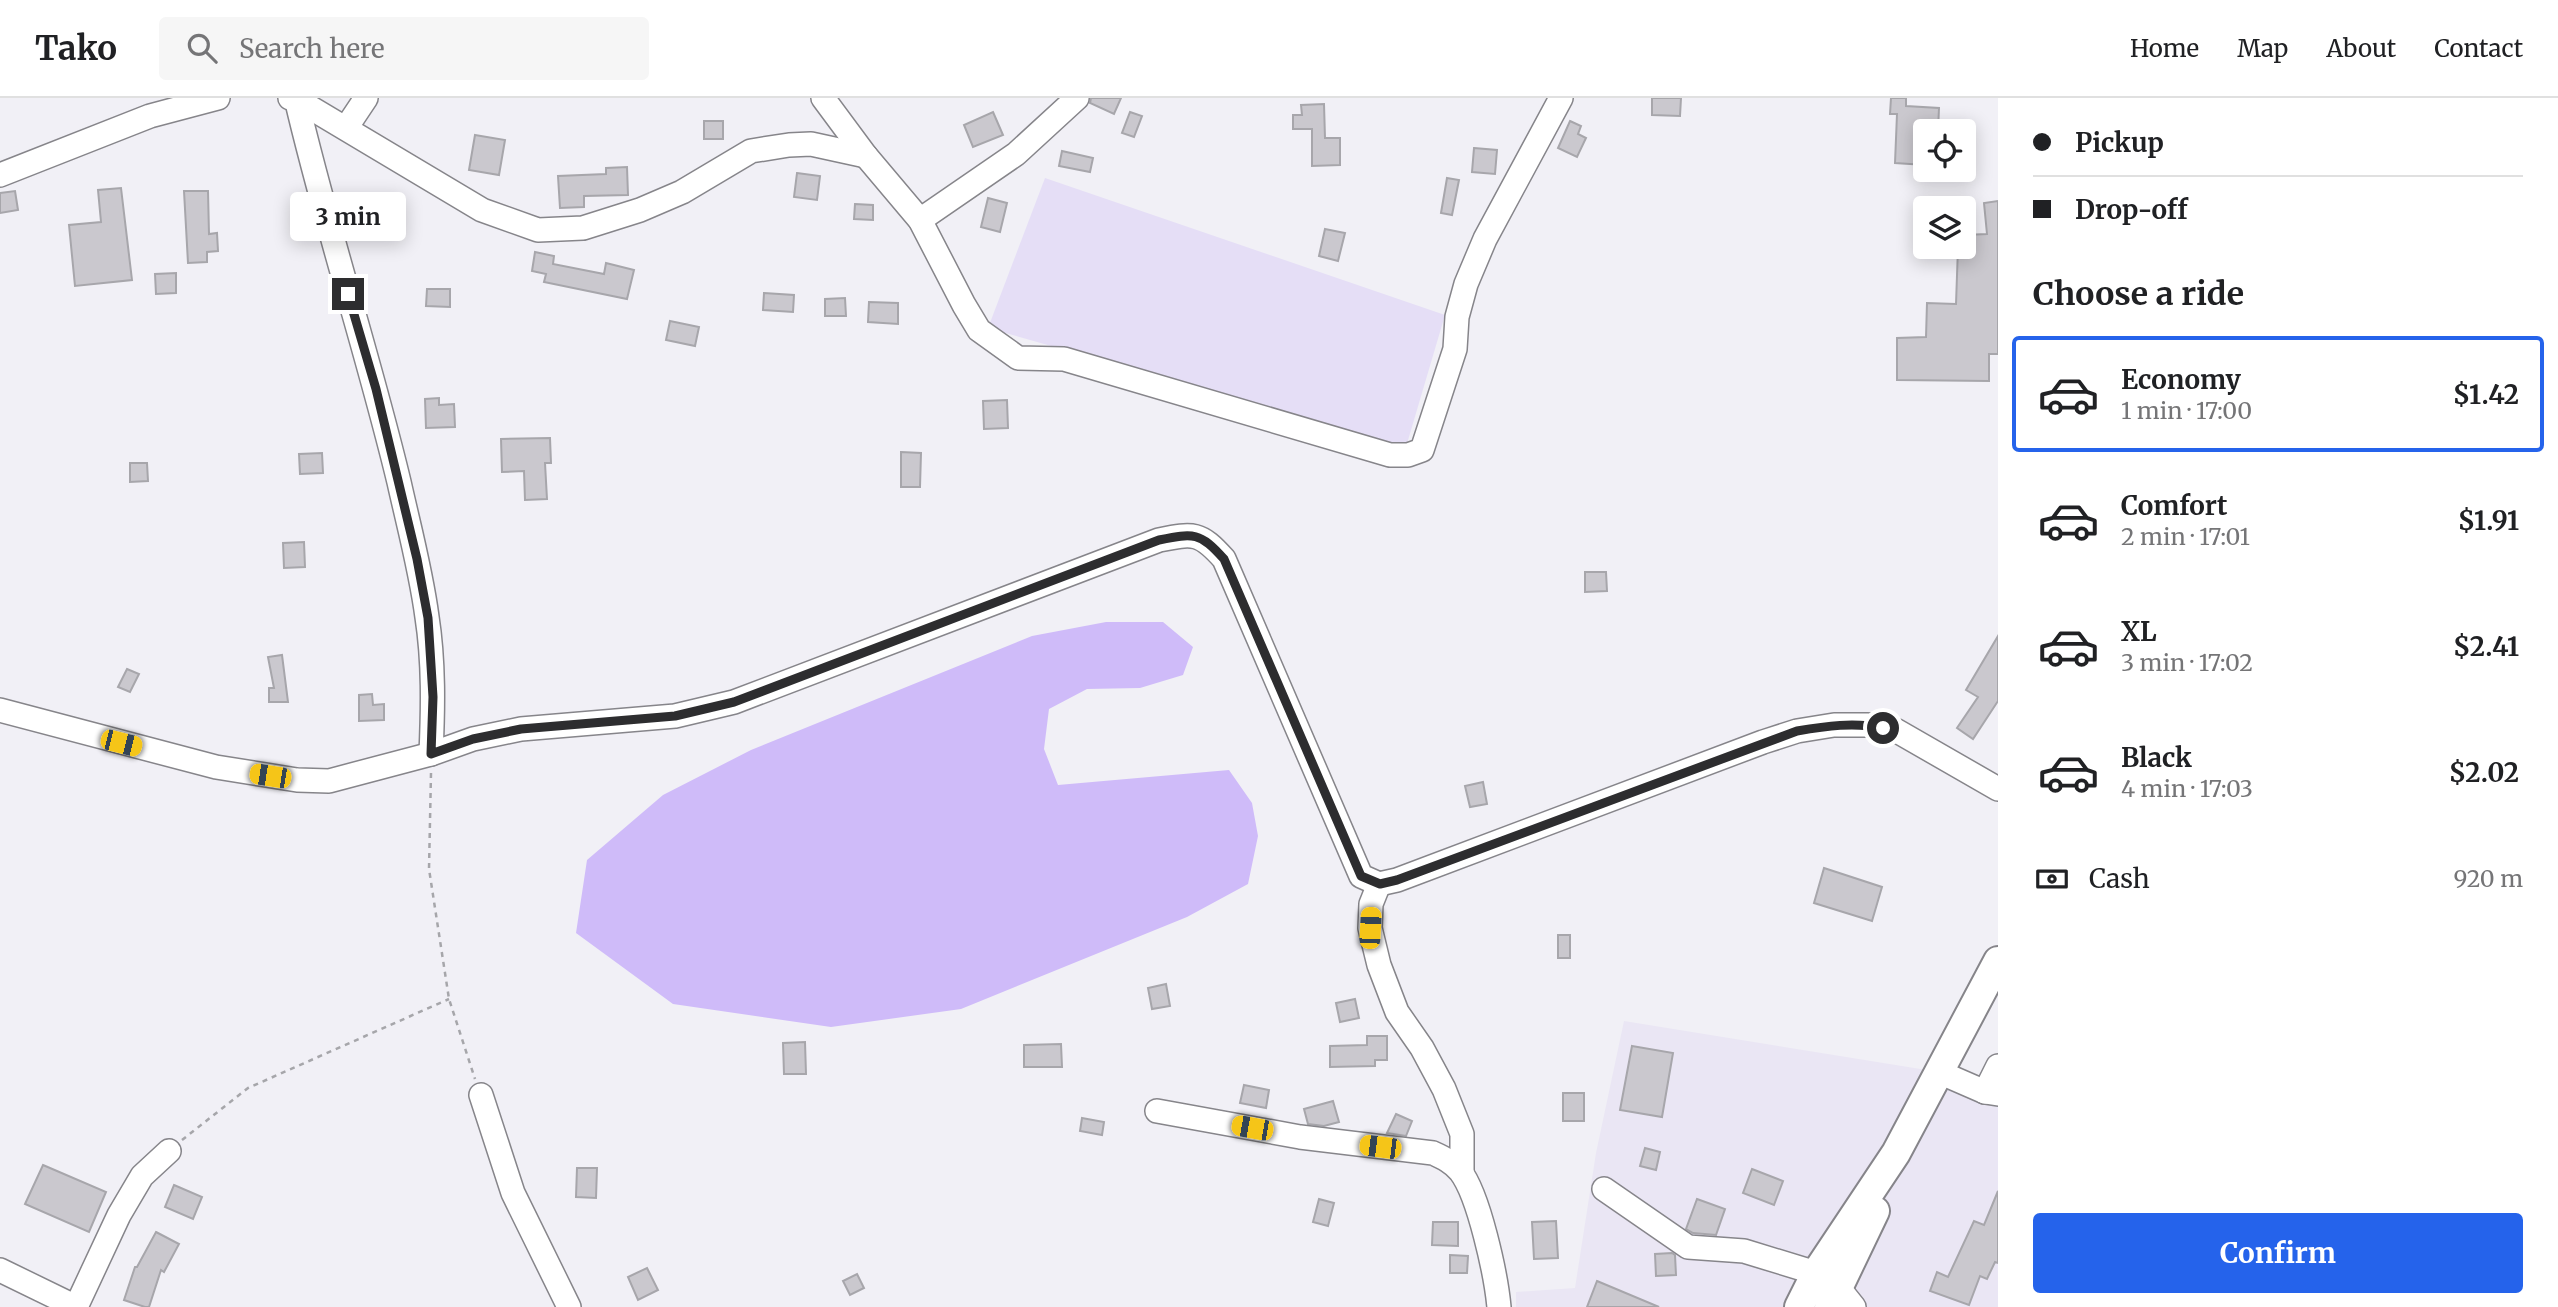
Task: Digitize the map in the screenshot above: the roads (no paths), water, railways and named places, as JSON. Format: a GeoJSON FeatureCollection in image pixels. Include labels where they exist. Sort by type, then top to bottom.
{"type":"FeatureCollection","features":[{"type":"Feature","properties":{"kind":"main road"},"geometry":{"type":"LineString","coordinates":[[1799,1307],[1834,1294],[1880,1199],[1896,1153],[1998,961]]}},
{"type":"Feature","properties":{"kind":"street"},"geometry":{"type":"LineString","coordinates":[[0,175],[150,116],[218,98]]}},
{"type":"Feature","properties":{"kind":"street"},"geometry":{"type":"LineString","coordinates":[[290,98],[296,98],[482,210],[538,230],[583,228],[640,210],[682,192],[751,150],[811,144],[866,156]]}},
{"type":"Feature","properties":{"kind":"street"},"geometry":{"type":"LineString","coordinates":[[296,98],[320,198],[376,389],[417,559],[428,618],[433,697],[431,754]]}},
{"type":"Feature","properties":{"kind":"street"},"geometry":{"type":"LineString","coordinates":[[346,128],[366,98]]}},
{"type":"Feature","properties":{"kind":"street"},"geometry":{"type":"LineString","coordinates":[[823,98],[866,156],[920,220],[979,330],[1018,358],[1064,359],[1390,455],[1408,455],[1422,450],[1455,349],[1457,317],[1466,284],[1485,239],[1562,98]]}},
{"type":"Feature","properties":{"kind":"street"},"geometry":{"type":"LineString","coordinates":[[920,220],[1016,154],[1077,98]]}},
{"type":"Feature","properties":{"kind":"street"},"geometry":{"type":"LineString","coordinates":[[0,710],[216,767],[297,780],[329,781],[431,754],[473,739],[521,729],[675,716],[734,702],[1159,540],[1185,535],[1207,539],[1224,559],[1361,876],[1380,884],[1397,880],[1763,742],[1797,731],[1834,725],[1868,725],[1898,731],[1998,789]]}},
{"type":"Feature","properties":{"kind":"street"},"geometry":{"type":"LineString","coordinates":[[1380,884],[1371,904],[1370,928],[1380,965],[1397,1012],[1422,1048],[1444,1088],[1462,1134],[1461,1173]]}},
{"type":"Feature","properties":{"kind":"street"},"geometry":{"type":"LineString","coordinates":[[1939,1072],[1992,1093],[1998,1066]]}},
{"type":"Feature","properties":{"kind":"street"},"geometry":{"type":"LineString","coordinates":[[481,1095],[513,1193],[569,1307]]}},
{"type":"Feature","properties":{"kind":"street"},"geometry":{"type":"LineString","coordinates":[[1157,1111],[1300,1137],[1433,1153],[1449,1160],[1471,1190],[1493,1266],[1499,1307]]}},
{"type":"Feature","properties":{"kind":"street"},"geometry":{"type":"LineString","coordinates":[[0,1270],[76,1307],[130,1195],[142,1176],[169,1151]]}},
{"type":"Feature","properties":{"kind":"street"},"geometry":{"type":"LineString","coordinates":[[1604,1189],[1688,1247],[1744,1251],[1834,1294]]}}]}
